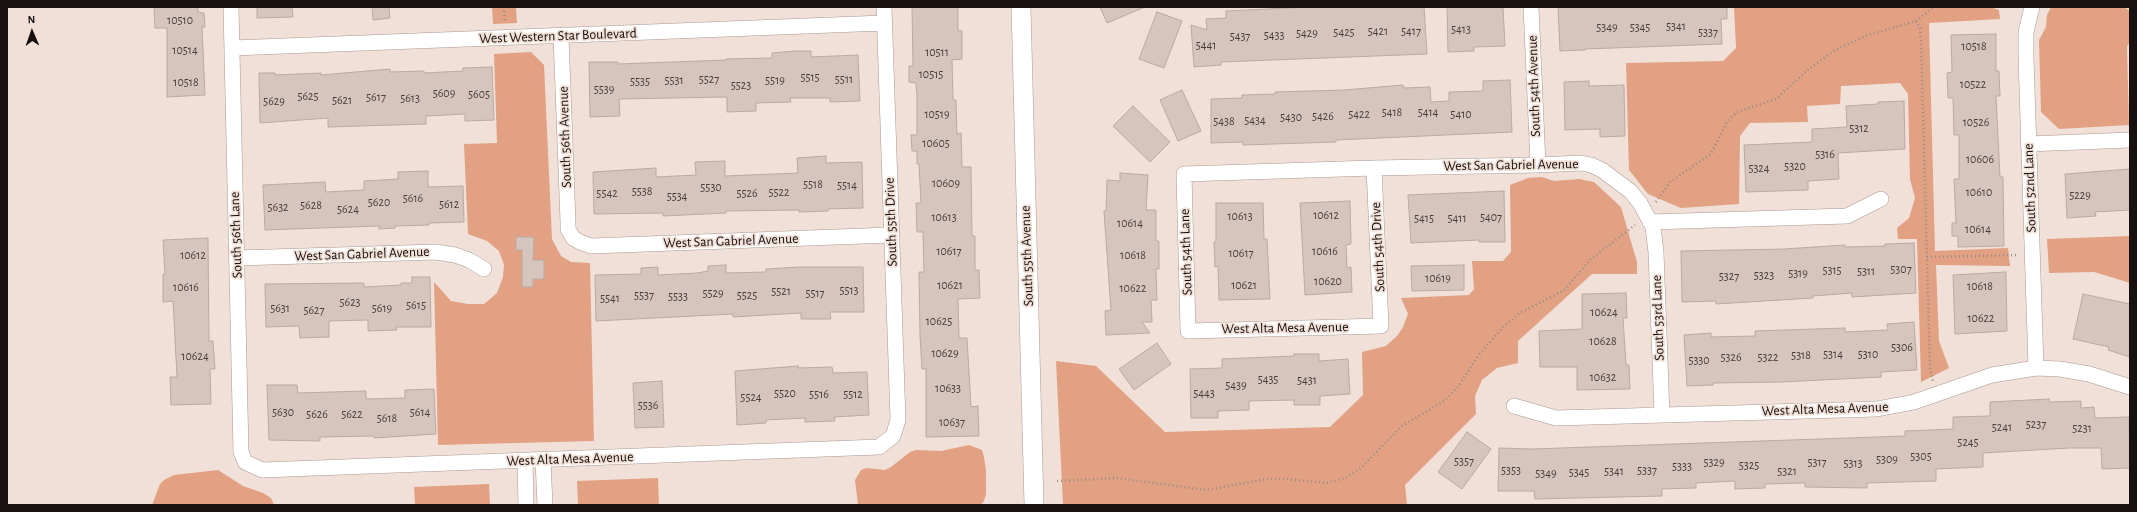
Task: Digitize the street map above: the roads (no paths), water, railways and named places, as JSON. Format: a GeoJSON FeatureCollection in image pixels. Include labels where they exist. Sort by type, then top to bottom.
{"type":"FeatureCollection","features":[{"type":"Feature","properties":{"kind":"street","name":"South 56th Lane"},"geometry":{"type":"LineString","coordinates":[[231,7],[241,443],[245,462]]}},
{"type":"Feature","properties":{"kind":"street","name":"South 55th Drive"},"geometry":{"type":"LineString","coordinates":[[884,7],[898,420],[893,436]]}},
{"type":"Feature","properties":{"kind":"street","name":"South 55th Avenue"},"geometry":{"type":"LineString","coordinates":[[1021,7],[1034,505]]}},
{"type":"Feature","properties":{"kind":"street","name":"South 54th Avenue"},"geometry":{"type":"LineString","coordinates":[[1531,7],[1538,165]]}},
{"type":"Feature","properties":{"kind":"street","name":"South 52nd Lane"},"geometry":{"type":"LineString","coordinates":[[2031,7],[2026,32],[2028,144],[2036,368]]}},
{"type":"Feature","properties":{"kind":"street","name":"West Western Star Boulevard"},"geometry":{"type":"LineString","coordinates":[[232,48],[884,23]]}},
{"type":"Feature","properties":{"kind":"street","name":"South 56th Avenue"},"geometry":{"type":"LineString","coordinates":[[561,36],[568,229],[573,238]]}},
{"type":"Feature","properties":{"kind":"street"},"geometry":{"type":"LineString","coordinates":[[2028,144],[2130,140]]}},
{"type":"Feature","properties":{"kind":"street","name":"West San Gabriel Avenue"},"geometry":{"type":"LineString","coordinates":[[1184,174],[1581,163],[1591,165],[1602,170],[1630,191],[1649,219]]}},
{"type":"Feature","properties":{"kind":"street","name":"South 54th Drive"},"geometry":{"type":"LineString","coordinates":[[1374,168],[1381,326]]}},
{"type":"Feature","properties":{"kind":"street","name":"South 54th Lane"},"geometry":{"type":"LineString","coordinates":[[1184,174],[1188,330]]}},
{"type":"Feature","properties":{"kind":"street"},"geometry":{"type":"LineString","coordinates":[[1649,219],[1847,216],[1881,199]]}},
{"type":"Feature","properties":{"kind":"street","name":"South 53rd Lane"},"geometry":{"type":"LineString","coordinates":[[1649,219],[1656,252],[1662,415]]}},
{"type":"Feature","properties":{"kind":"street","name":"West San Gabriel Avenue"},"geometry":{"type":"LineString","coordinates":[[573,238],[591,246],[891,235]]}},
{"type":"Feature","properties":{"kind":"street","name":"West San Gabriel Avenue"},"geometry":{"type":"LineString","coordinates":[[237,258],[436,252],[454,255],[469,260],[484,269]]}},
{"type":"Feature","properties":{"kind":"street","name":"West Alta Mesa Avenue"},"geometry":{"type":"LineString","coordinates":[[1188,330],[1381,326]]}},
{"type":"Feature","properties":{"kind":"street","name":"West Alta Mesa Avenue"},"geometry":{"type":"LineString","coordinates":[[1514,406],[1556,418],[1877,408],[1914,402],[1992,375],[2036,368],[2060,369],[2089,374],[2130,387]]}},
{"type":"Feature","properties":{"kind":"street","name":"West Alta Mesa Avenue"},"geometry":{"type":"LineString","coordinates":[[245,462],[262,470],[879,447],[893,436]]}},
{"type":"Feature","properties":{"kind":"street"},"geometry":{"type":"LineString","coordinates":[[543,460],[545,505]]}},
{"type":"Feature","properties":{"kind":"street"},"geometry":{"type":"LineString","coordinates":[[525,461],[526,505]]}}]}
